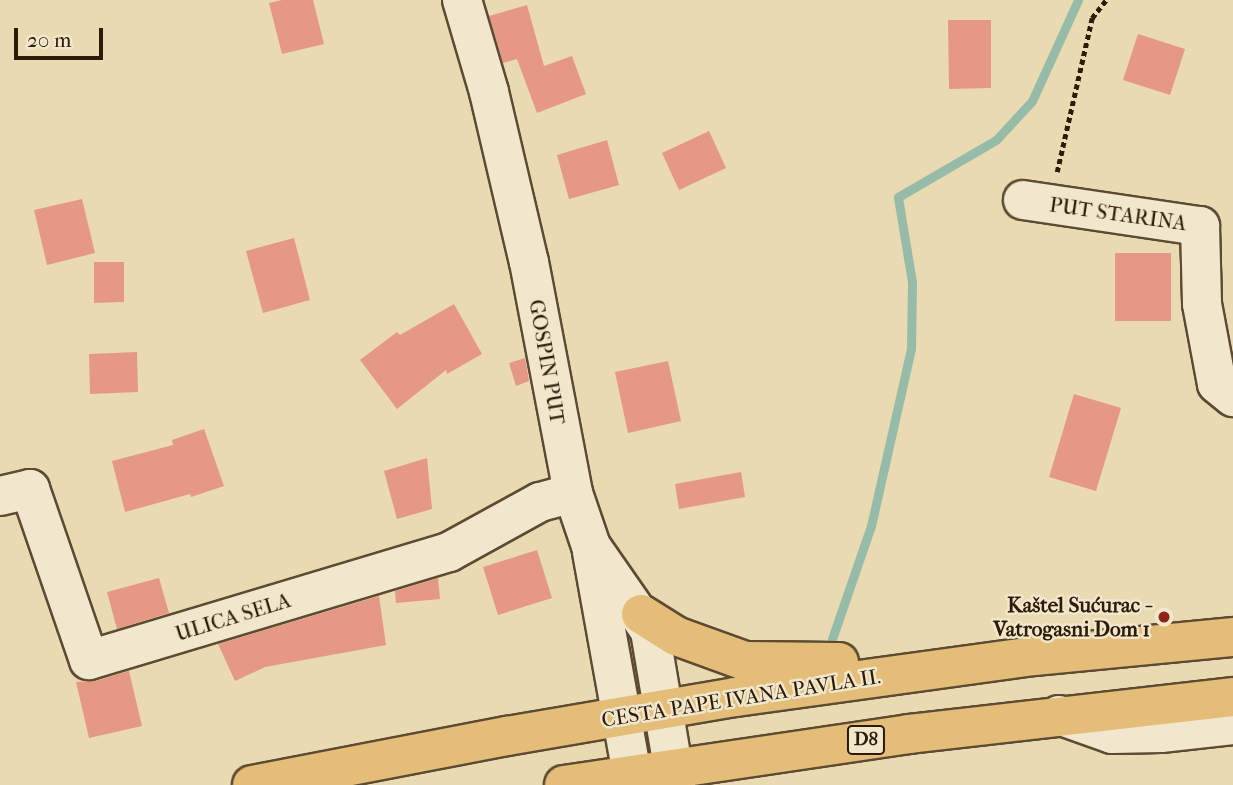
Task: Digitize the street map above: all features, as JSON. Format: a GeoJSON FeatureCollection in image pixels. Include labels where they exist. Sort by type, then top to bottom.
{"type":"FeatureCollection","features":[{"type":"Feature","properties":{"kind":"main road"},"geometry":{"type":"LineString","coordinates":[[641,614],[676,636],[745,661],[834,660],[877,677]]}},
{"type":"Feature","properties":{"kind":"main road","name":"CESTA PAPE IVANA PAVLA II."},"geometry":{"type":"LineString","coordinates":[[252,785],[666,708],[1035,656],[1233,637]]}},
{"type":"Feature","properties":{"kind":"main road","name":"D8"},"geometry":{"type":"LineString","coordinates":[[564,785],[675,776],[1059,715],[1233,697]]}},
{"type":"Feature","properties":{"kind":"street","name":"GOSPIN PUT"},"geometry":{"type":"LineString","coordinates":[[462,0],[489,92],[529,262],[573,493],[591,546],[641,614],[653,642],[666,708],[675,776]]}},
{"type":"Feature","properties":{"kind":"street","name":"PUT STARINA"},"geometry":{"type":"LineString","coordinates":[[1037,202],[1200,226],[1202,304],[1217,384],[1233,397]]}},
{"type":"Feature","properties":{"kind":"street","name":"ULICA SELA"},"geometry":{"type":"LineString","coordinates":[[0,496],[30,489],[89,660],[449,552],[540,502],[573,493]]}},
{"type":"Feature","properties":{"kind":"street"},"geometry":{"type":"LineString","coordinates":[[591,546],[633,780]]}},
{"type":"Feature","properties":{"kind":"street"},"geometry":{"type":"LineString","coordinates":[[1059,715],[1112,734],[1161,733],[1233,725]]}},
{"type":"Feature","properties":{"kind":"path"},"geometry":{"type":"LineString","coordinates":[[1037,202],[1092,18],[1106,0]]}},
{"type":"Feature","properties":{"kind":"building"},"geometry":{"type":"Polygon","coordinates":[[[282,0],[313,0],[324,44],[282,54],[269,3],[282,0]]]}},
{"type":"Feature","properties":{"kind":"building"},"geometry":{"type":"Polygon","coordinates":[[[527,5],[544,66],[572,56],[586,94],[537,113],[517,59],[503,63],[489,16],[527,5]]]}},
{"type":"Feature","properties":{"kind":"building"},"geometry":{"type":"Polygon","coordinates":[[[948,20],[991,20],[991,88],[949,89],[948,20]]]}},
{"type":"Feature","properties":{"kind":"building"},"geometry":{"type":"Polygon","coordinates":[[[1138,34],[1185,49],[1170,95],[1123,80],[1138,34]]]}},
{"type":"Feature","properties":{"kind":"building"},"geometry":{"type":"Polygon","coordinates":[[[709,131],[726,168],[679,190],[662,153],[709,131]]]}},
{"type":"Feature","properties":{"kind":"building"},"geometry":{"type":"Polygon","coordinates":[[[607,140],[619,185],[569,199],[557,155],[607,140]]]}},
{"type":"Feature","properties":{"kind":"building"},"geometry":{"type":"Polygon","coordinates":[[[82,199],[95,253],[47,265],[34,210],[82,199]]]}},
{"type":"Feature","properties":{"kind":"building"},"geometry":{"type":"Polygon","coordinates":[[[294,238],[310,300],[263,313],[246,251],[294,238]]]}},
{"type":"Feature","properties":{"kind":"building"},"geometry":{"type":"Polygon","coordinates":[[[1115,253],[1171,253],[1171,321],[1115,321],[1115,253]]]}},
{"type":"Feature","properties":{"kind":"building"},"geometry":{"type":"Polygon","coordinates":[[[94,262],[124,262],[124,302],[94,303],[94,262]]]}},
{"type":"Feature","properties":{"kind":"building"},"geometry":{"type":"Polygon","coordinates":[[[454,304],[482,354],[447,374],[446,370],[397,409],[360,360],[397,332],[400,335],[454,304]]]}},
{"type":"Feature","properties":{"kind":"building"},"geometry":{"type":"Polygon","coordinates":[[[137,352],[138,392],[90,394],[89,354],[137,352]]]}},
{"type":"Feature","properties":{"kind":"building"},"geometry":{"type":"Polygon","coordinates":[[[525,358],[529,381],[516,386],[509,363],[525,358]]]}},
{"type":"Feature","properties":{"kind":"building"},"geometry":{"type":"Polygon","coordinates":[[[668,361],[681,421],[628,433],[615,372],[668,361]]]}},
{"type":"Feature","properties":{"kind":"building"},"geometry":{"type":"Polygon","coordinates":[[[1074,394],[1121,408],[1096,491],[1049,477],[1074,394]]]}},
{"type":"Feature","properties":{"kind":"building"},"geometry":{"type":"Polygon","coordinates":[[[204,429],[224,486],[191,497],[190,494],[125,512],[112,461],[173,445],[172,440],[204,429]]]}},
{"type":"Feature","properties":{"kind":"building"},"geometry":{"type":"Polygon","coordinates":[[[427,458],[432,509],[397,519],[384,471],[427,458]]]}},
{"type":"Feature","properties":{"kind":"building"},"geometry":{"type":"Polygon","coordinates":[[[741,472],[745,497],[679,509],[675,484],[741,472]]]}},
{"type":"Feature","properties":{"kind":"building"},"geometry":{"type":"Polygon","coordinates":[[[537,550],[552,598],[498,615],[483,567],[537,550]]]}},
{"type":"Feature","properties":{"kind":"building"},"geometry":{"type":"Polygon","coordinates":[[[159,578],[169,613],[117,629],[107,592],[159,578]]]}},
{"type":"Feature","properties":{"kind":"building"},"geometry":{"type":"Polygon","coordinates":[[[438,578],[440,599],[396,603],[395,591],[438,578]]]}},
{"type":"Feature","properties":{"kind":"building"},"geometry":{"type":"Polygon","coordinates":[[[379,596],[386,645],[265,667],[235,681],[218,644],[379,596]]]}},
{"type":"Feature","properties":{"kind":"building"},"geometry":{"type":"Polygon","coordinates":[[[129,671],[142,726],[89,738],[76,682],[95,681],[129,671]]]}},
{"type":"Feature","properties":{"kind":"waterway"},"geometry":{"type":"LineString","coordinates":[[832,639],[871,526],[911,348],[912,282],[898,197],[996,140],[1032,101],[1078,0]]}},
{"type":"Feature","properties":{"kind":"place","name":"Kaštel Sućurac - Vatrogasni Dom 1"},"geometry":{"type":"Point","coordinates":[1164,617]}}]}
